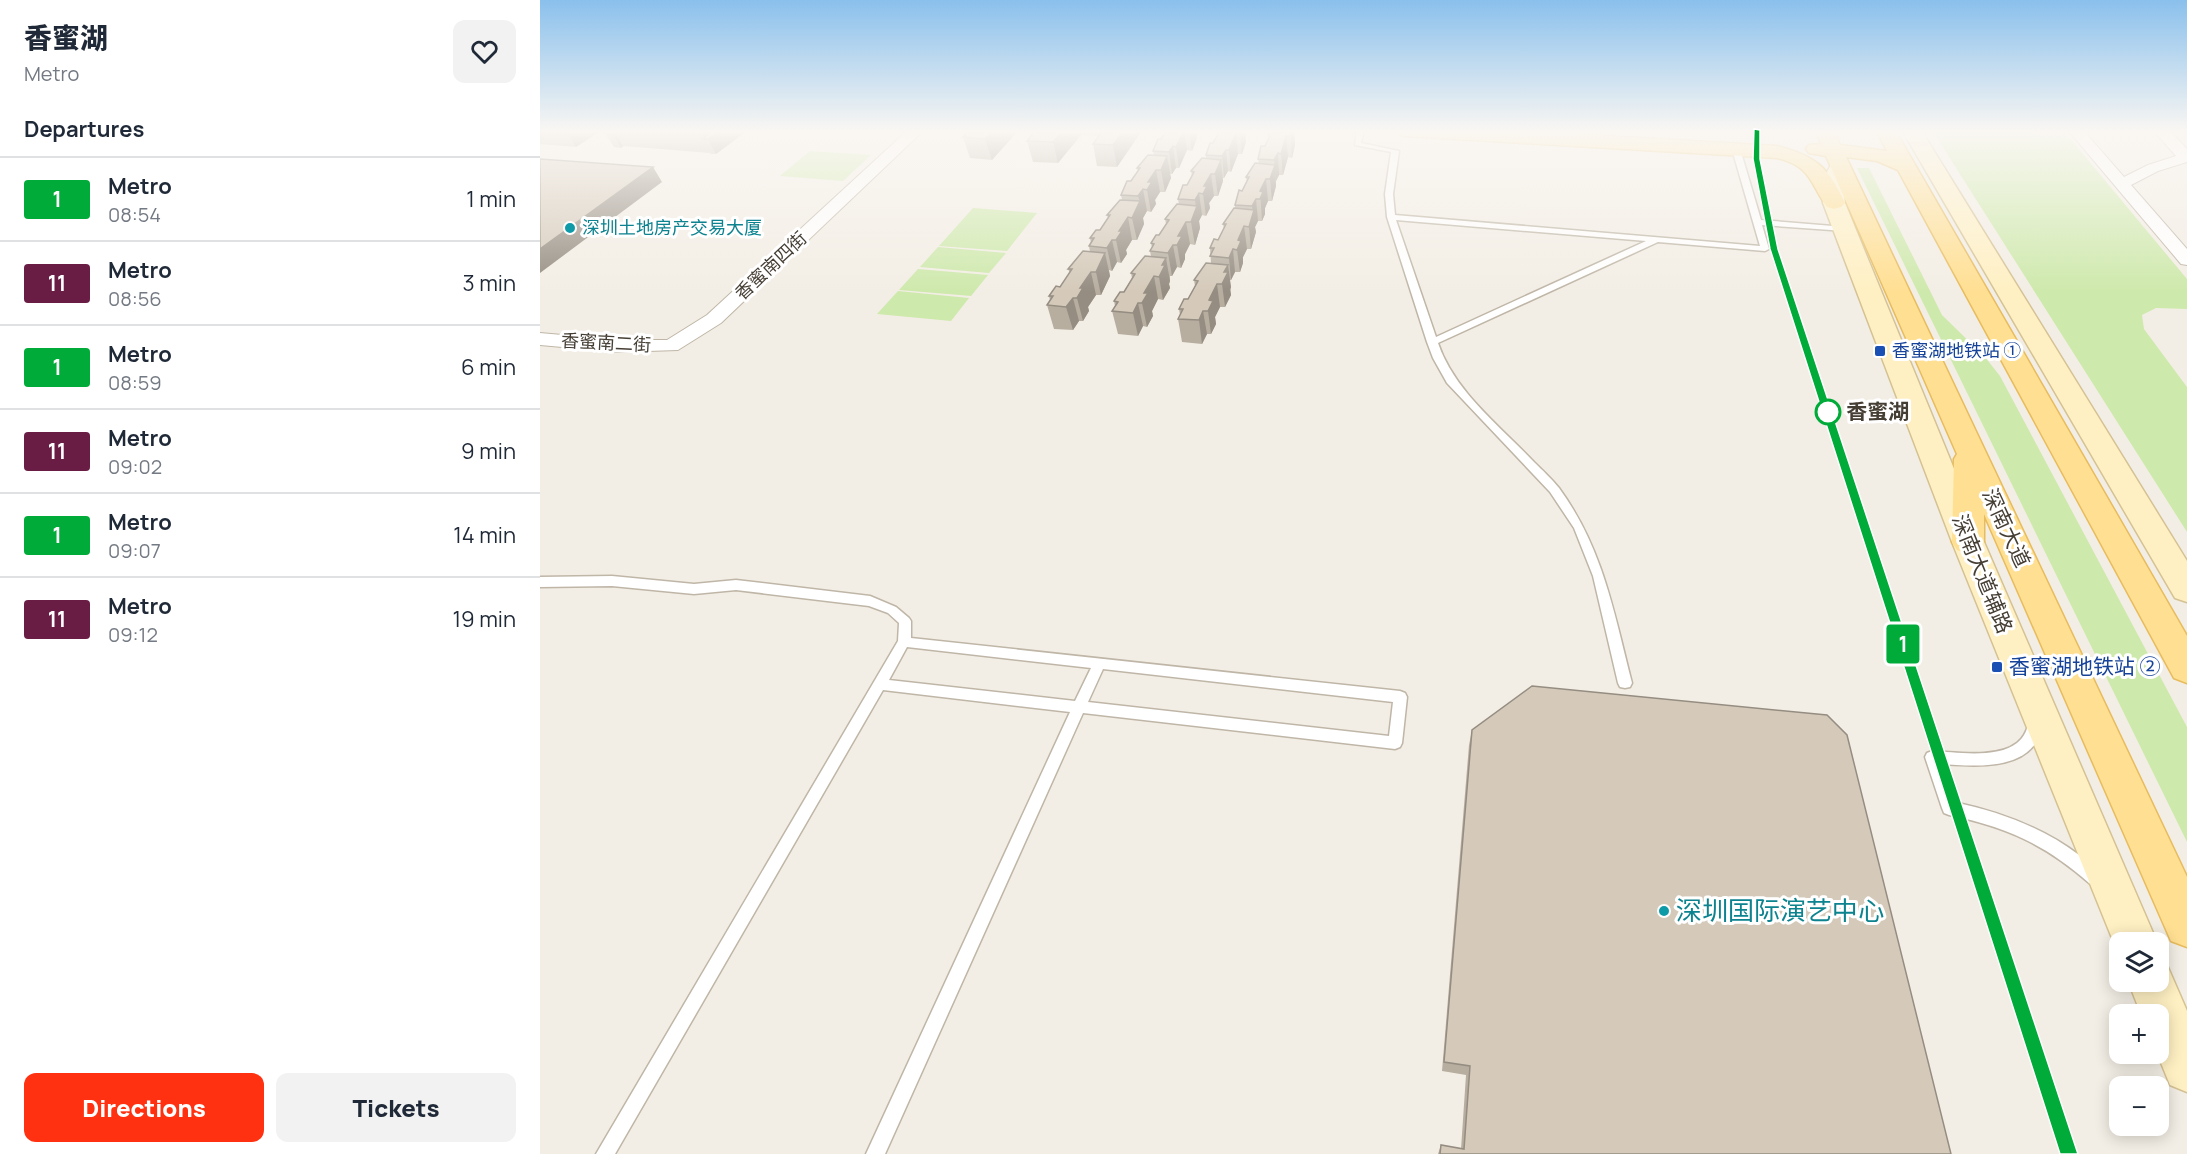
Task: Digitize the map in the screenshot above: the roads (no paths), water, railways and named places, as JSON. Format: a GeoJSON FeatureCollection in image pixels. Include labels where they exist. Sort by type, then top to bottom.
{"type":"FeatureCollection","features":[{"type":"Feature","properties":{"kind":"main road"},"geometry":{"type":"LineString","coordinates":[[1824,184],[1845,228],[1903,303]]}},
{"type":"Feature","properties":{"kind":"main road"},"geometry":{"type":"LineString","coordinates":[[1833,184],[1845,228]]}},
{"type":"Feature","properties":{"kind":"main road","name":"深南大道"},"geometry":{"type":"LineString","coordinates":[[1848,184],[2187,925]]}},
{"type":"Feature","properties":{"kind":"main road"},"geometry":{"type":"LineString","coordinates":[[1921,184],[2187,668]]}},
{"type":"Feature","properties":{"kind":"main road"},"geometry":{"type":"LineString","coordinates":[[1925,184],[2187,589]]}},
{"type":"Feature","properties":{"kind":"main road","name":"深南大道辅路"},"geometry":{"type":"LineString","coordinates":[[1845,228],[1968,542],[2131,932]]}},
{"type":"Feature","properties":{"kind":"main road"},"geometry":{"type":"LineString","coordinates":[[1968,542],[1969,449]]}},
{"type":"Feature","properties":{"kind":"main road"},"geometry":{"type":"LineString","coordinates":[[2156,992],[2187,1068]]}},
{"type":"Feature","properties":{"kind":"street","name":"香蜜南四街"},"geometry":{"type":"LineString","coordinates":[[671,345],[714,319],[859,184]]}},
{"type":"Feature","properties":{"kind":"street"},"geometry":{"type":"LineString","coordinates":[[2121,184],[2187,260]]}},
{"type":"Feature","properties":{"kind":"street","name":"香蜜南二街"},"geometry":{"type":"LineString","coordinates":[[540,339],[618,346],[671,345]]}},
{"type":"Feature","properties":{"kind":"lane"},"geometry":{"type":"LineString","coordinates":[[1390,184],[1391,217],[1438,358],[1452,383],[1554,489],[1579,527],[1599,576],[1625,683]]}},
{"type":"Feature","properties":{"kind":"lane"},"geometry":{"type":"LineString","coordinates":[[1391,217],[1765,249],[1746,184]]}},
{"type":"Feature","properties":{"kind":"lane"},"geometry":{"type":"LineString","coordinates":[[1757,222],[1845,228]]}},
{"type":"Feature","properties":{"kind":"lane"},"geometry":{"type":"LineString","coordinates":[[1432,342],[1657,239]]}},
{"type":"Feature","properties":{"kind":"lane"},"geometry":{"type":"LineString","coordinates":[[540,582],[612,581],[694,589],[736,585],[870,601],[892,610],[905,621],[904,642],[605,1154]]}},
{"type":"Feature","properties":{"kind":"lane"},"geometry":{"type":"LineString","coordinates":[[880,684],[1395,743],[1400,698],[904,642]]}},
{"type":"Feature","properties":{"kind":"lane"},"geometry":{"type":"LineString","coordinates":[[874,1154],[1099,664]]}},
{"type":"Feature","properties":{"kind":"lane"},"geometry":{"type":"LineString","coordinates":[[2034,701],[2036,726],[2033,736],[2017,751],[1982,759],[1932,757],[1949,808],[2003,821],[2045,839],[2085,868],[2122,910]]}},
{"type":"Feature","properties":{"kind":"metro line","name":"1"},"geometry":{"type":"LineString","coordinates":[[1762,184],[1774,249],[2069,1154]]}},
{"type":"Feature","properties":{"kind":"place","name":"深圳土地房产交易大厦"},"geometry":{"type":"Point","coordinates":[570,228]}},
{"type":"Feature","properties":{"kind":"place","name":"香蜜湖地铁站 ①"},"geometry":{"type":"Point","coordinates":[1880,351]}},
{"type":"Feature","properties":{"kind":"place","name":"香蜜湖"},"geometry":{"type":"Point","coordinates":[1828,412]}},
{"type":"Feature","properties":{"kind":"place","name":"香蜜湖地铁站 ②"},"geometry":{"type":"Point","coordinates":[1997,667]}},
{"type":"Feature","properties":{"kind":"place","name":"深圳国际演艺中心"},"geometry":{"type":"Point","coordinates":[1664,911]}}]}
